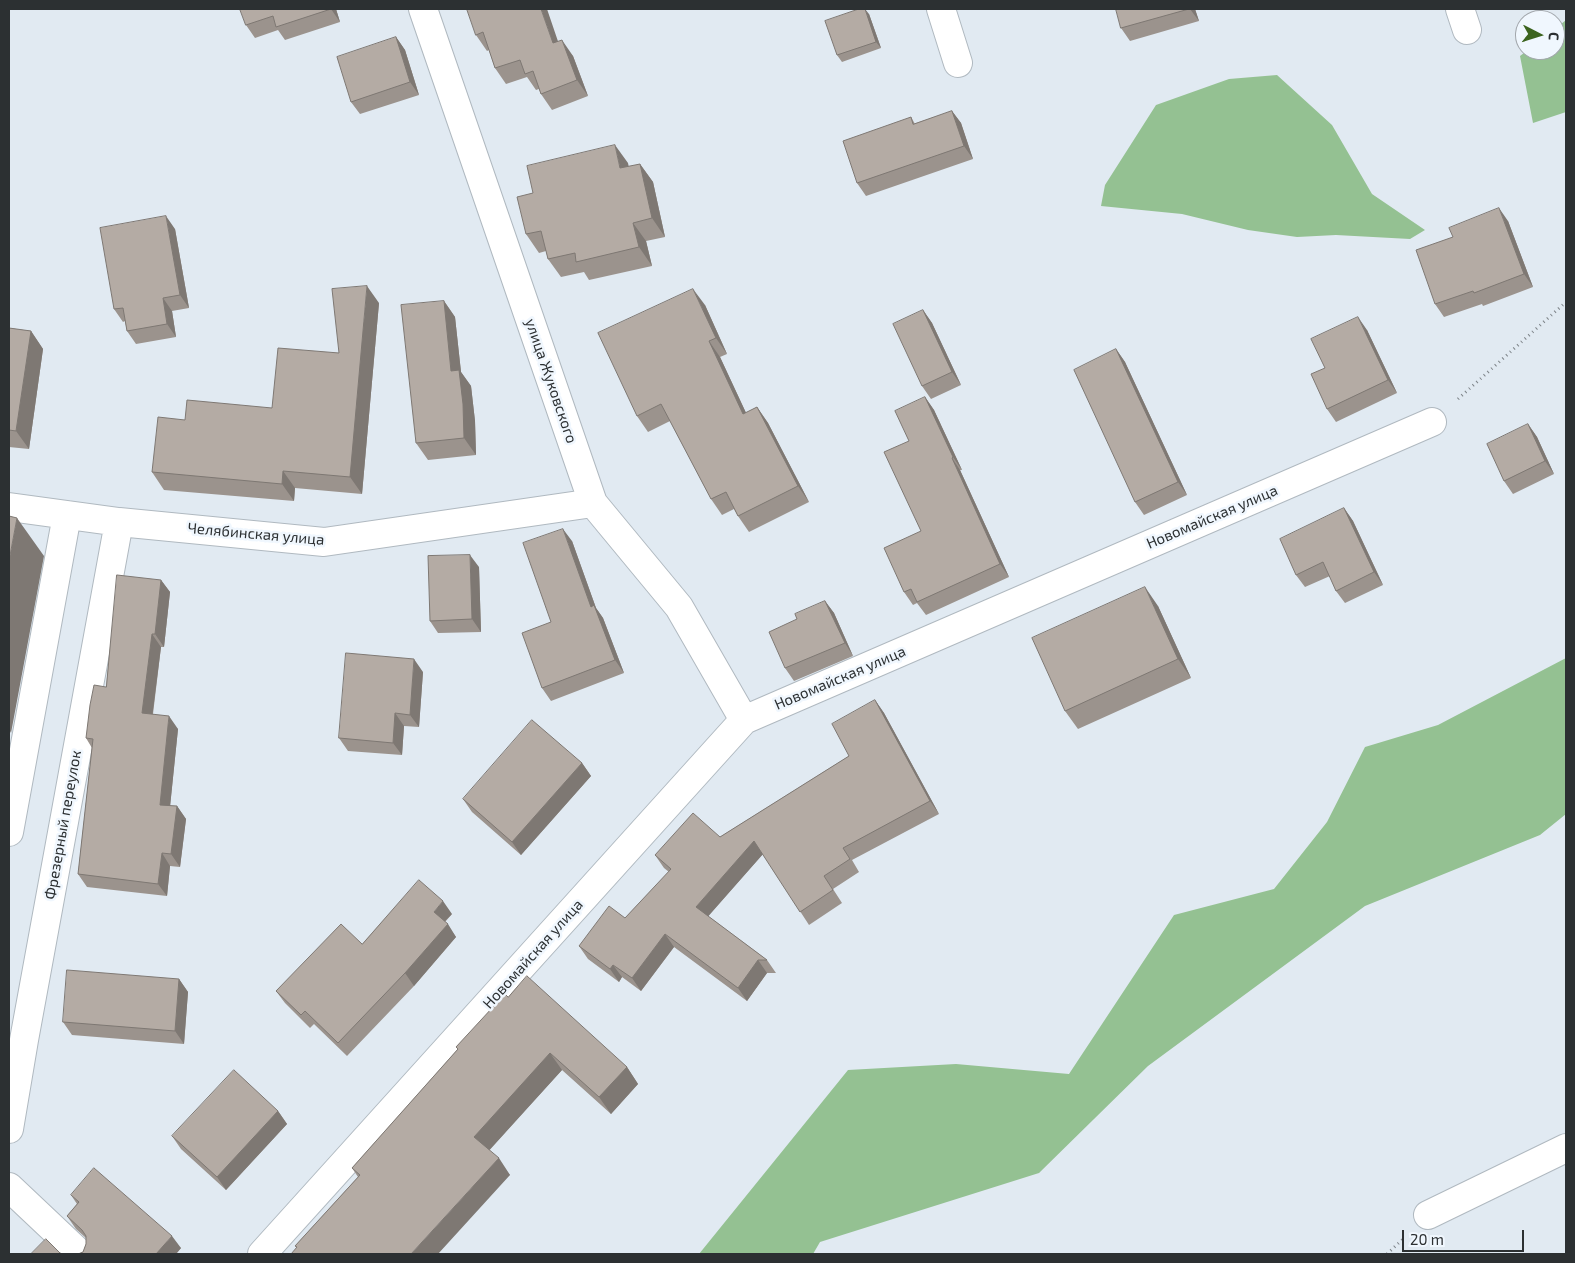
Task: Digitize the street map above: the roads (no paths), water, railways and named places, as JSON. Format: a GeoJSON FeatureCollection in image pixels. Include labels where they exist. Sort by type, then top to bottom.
{"type":"FeatureCollection","features":[{"type":"Feature","properties":{"kind":"street","name":"улица Жуковского"},"geometry":{"type":"LineString","coordinates":[[423,9],[592,503],[679,607],[744,720]]}},
{"type":"Feature","properties":{"kind":"street"},"geometry":{"type":"LineString","coordinates":[[941,9],[958,63]]}},
{"type":"Feature","properties":{"kind":"street","name":"Новомайская улица"},"geometry":{"type":"LineString","coordinates":[[262,1254],[744,720],[1432,422]]}},
{"type":"Feature","properties":{"kind":"street","name":"Челябинская улица"},"geometry":{"type":"LineString","coordinates":[[9,507],[119,522],[324,542],[592,503]]}},
{"type":"Feature","properties":{"kind":"street"},"geometry":{"type":"LineString","coordinates":[[9,832],[67,515]]}},
{"type":"Feature","properties":{"kind":"street","name":"Фрезерный переулок"},"geometry":{"type":"LineString","coordinates":[[9,1129],[119,522]]}},
{"type":"Feature","properties":{"kind":"street"},"geometry":{"type":"LineString","coordinates":[[1428,1215],[1566,1148]]}},
{"type":"Feature","properties":{"kind":"street"},"geometry":{"type":"LineString","coordinates":[[9,1187],[80,1254]]}}]}
